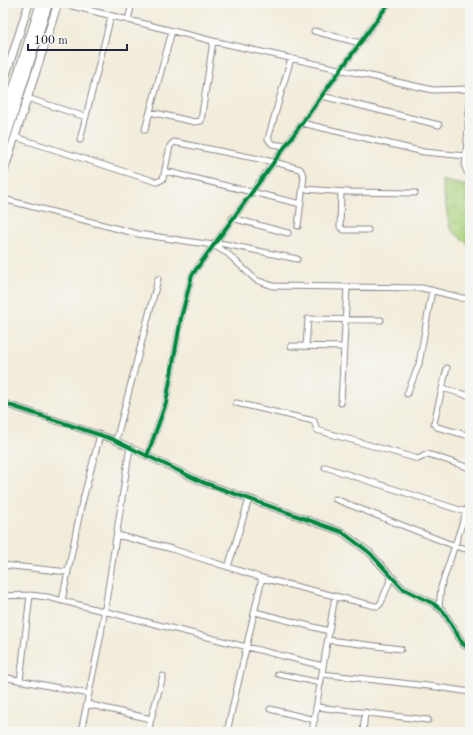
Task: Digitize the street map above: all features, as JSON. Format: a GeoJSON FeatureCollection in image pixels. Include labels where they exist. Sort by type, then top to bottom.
{"type":"FeatureCollection","features":[{"type":"Feature","properties":{"kind":"main road"},"geometry":{"type":"LineString","coordinates":[[3,84],[29,3]]}},
{"type":"Feature","properties":{"kind":"main road"},"geometry":{"type":"LineString","coordinates":[[3,122],[41,3]]}},
{"type":"Feature","properties":{"kind":"main road"},"geometry":{"type":"LineString","coordinates":[[3,147],[48,3]]}},
{"type":"Feature","properties":{"kind":"main road"},"geometry":{"type":"LineString","coordinates":[[3,174],[59,3]]}},
{"type":"Feature","properties":{"kind":"street"},"geometry":{"type":"LineString","coordinates":[[59,3],[213,41],[433,90],[470,90]]}},
{"type":"Feature","properties":{"kind":"street"},"geometry":{"type":"LineString","coordinates":[[128,20],[132,3]]}},
{"type":"Feature","properties":{"kind":"street"},"geometry":{"type":"LineString","coordinates":[[147,456],[166,403],[189,281],[232,218],[342,70],[389,3]]}},
{"type":"Feature","properties":{"kind":"street"},"geometry":{"type":"LineString","coordinates":[[80,140],[111,16]]}},
{"type":"Feature","properties":{"kind":"street"},"geometry":{"type":"LineString","coordinates":[[145,130],[172,30]]}},
{"type":"Feature","properties":{"kind":"street"},"geometry":{"type":"LineString","coordinates":[[314,31],[360,43]]}},
{"type":"Feature","properties":{"kind":"street"},"geometry":{"type":"LineString","coordinates":[[150,112],[195,122],[201,121],[213,41]]}},
{"type":"Feature","properties":{"kind":"street"},"geometry":{"type":"LineString","coordinates":[[286,146],[272,144],[268,139],[291,58]]}},
{"type":"Feature","properties":{"kind":"street"},"geometry":{"type":"LineString","coordinates":[[322,96],[439,125]]}},
{"type":"Feature","properties":{"kind":"street"},"geometry":{"type":"LineString","coordinates":[[27,98],[86,118]]}},
{"type":"Feature","properties":{"kind":"street"},"geometry":{"type":"LineString","coordinates":[[470,99],[466,156],[466,170],[470,174]]}},
{"type":"Feature","properties":{"kind":"street"},"geometry":{"type":"LineString","coordinates":[[302,123],[424,152],[466,156]]}},
{"type":"Feature","properties":{"kind":"street"},"geometry":{"type":"LineString","coordinates":[[15,138],[158,182],[163,179],[166,171],[170,146],[174,142],[274,162],[303,171],[303,189],[298,226]]}},
{"type":"Feature","properties":{"kind":"street"},"geometry":{"type":"LineString","coordinates":[[166,171],[301,204]]}},
{"type":"Feature","properties":{"kind":"street"},"geometry":{"type":"LineString","coordinates":[[303,189],[341,192],[415,193]]}},
{"type":"Feature","properties":{"kind":"street"},"geometry":{"type":"LineString","coordinates":[[341,192],[340,227],[344,230],[368,230]]}},
{"type":"Feature","properties":{"kind":"street"},"geometry":{"type":"LineString","coordinates":[[3,199],[138,234],[214,244],[297,259]]}},
{"type":"Feature","properties":{"kind":"street"},"geometry":{"type":"LineString","coordinates":[[232,218],[288,233]]}},
{"type":"Feature","properties":{"kind":"street"},"geometry":{"type":"LineString","coordinates":[[214,244],[226,253],[248,275],[264,284],[284,287],[414,288],[432,290],[470,300]]}},
{"type":"Feature","properties":{"kind":"street"},"geometry":{"type":"LineString","coordinates":[[116,441],[158,279]]}},
{"type":"Feature","properties":{"kind":"street"},"geometry":{"type":"LineString","coordinates":[[341,403],[347,288]]}},
{"type":"Feature","properties":{"kind":"street"},"geometry":{"type":"LineString","coordinates":[[407,394],[419,364],[432,290]]}},
{"type":"Feature","properties":{"kind":"street"},"geometry":{"type":"LineString","coordinates":[[306,346],[308,319],[381,320]]}},
{"type":"Feature","properties":{"kind":"street"},"geometry":{"type":"LineString","coordinates":[[291,346],[344,347]]}},
{"type":"Feature","properties":{"kind":"street"},"geometry":{"type":"LineString","coordinates":[[447,368],[434,420],[435,425],[470,436]]}},
{"type":"Feature","properties":{"kind":"street"},"geometry":{"type":"LineString","coordinates":[[442,388],[470,396]]}},
{"type":"Feature","properties":{"kind":"street"},"geometry":{"type":"LineString","coordinates":[[3,403],[116,441],[187,476],[342,532],[361,545],[402,588],[439,608],[446,616],[463,644],[470,649]]}},
{"type":"Feature","properties":{"kind":"street"},"geometry":{"type":"LineString","coordinates":[[236,403],[312,421],[315,422],[317,430],[418,459],[428,454],[470,468]]}},
{"type":"Feature","properties":{"kind":"street"},"geometry":{"type":"LineString","coordinates":[[62,601],[81,507],[100,435]]}},
{"type":"Feature","properties":{"kind":"street"},"geometry":{"type":"LineString","coordinates":[[81,732],[104,613],[130,447]]}},
{"type":"Feature","properties":{"kind":"street"},"geometry":{"type":"LineString","coordinates":[[325,467],[467,513]]}},
{"type":"Feature","properties":{"kind":"street"},"geometry":{"type":"LineString","coordinates":[[228,567],[249,499]]}},
{"type":"Feature","properties":{"kind":"street"},"geometry":{"type":"LineString","coordinates":[[335,499],[455,546],[470,550]]}},
{"type":"Feature","properties":{"kind":"street"},"geometry":{"type":"LineString","coordinates":[[439,608],[441,587],[467,513],[470,500]]}},
{"type":"Feature","properties":{"kind":"street"},"geometry":{"type":"LineString","coordinates":[[117,535],[172,549],[262,578],[378,606],[381,603],[391,578]]}},
{"type":"Feature","properties":{"kind":"street"},"geometry":{"type":"LineString","coordinates":[[3,565],[68,572]]}},
{"type":"Feature","properties":{"kind":"street"},"geometry":{"type":"LineString","coordinates":[[227,732],[248,646],[262,578]]}},
{"type":"Feature","properties":{"kind":"street"},"geometry":{"type":"LineString","coordinates":[[20,681],[30,595]]}},
{"type":"Feature","properties":{"kind":"street"},"geometry":{"type":"LineString","coordinates":[[3,596],[30,595],[62,601],[104,613],[248,646],[323,666]]}},
{"type":"Feature","properties":{"kind":"street"},"geometry":{"type":"LineString","coordinates":[[312,732],[335,596]]}},
{"type":"Feature","properties":{"kind":"street"},"geometry":{"type":"LineString","coordinates":[[255,612],[329,632]]}},
{"type":"Feature","properties":{"kind":"street"},"geometry":{"type":"LineString","coordinates":[[328,640],[401,649]]}},
{"type":"Feature","properties":{"kind":"street"},"geometry":{"type":"LineString","coordinates":[[278,674],[321,683]]}},
{"type":"Feature","properties":{"kind":"street"},"geometry":{"type":"LineString","coordinates":[[322,674],[470,692]]}},
{"type":"Feature","properties":{"kind":"street"},"geometry":{"type":"LineString","coordinates":[[148,732],[163,676]]}},
{"type":"Feature","properties":{"kind":"street"},"geometry":{"type":"LineString","coordinates":[[3,677],[89,694]]}},
{"type":"Feature","properties":{"kind":"street"},"geometry":{"type":"LineString","coordinates":[[87,704],[146,720],[151,719]]}},
{"type":"Feature","properties":{"kind":"street"},"geometry":{"type":"LineString","coordinates":[[317,707],[428,720]]}},
{"type":"Feature","properties":{"kind":"street"},"geometry":{"type":"LineString","coordinates":[[270,709],[314,720]]}},
{"type":"Feature","properties":{"kind":"street"},"geometry":{"type":"LineString","coordinates":[[363,732],[364,712]]}},
{"type":"Feature","properties":{"kind":"green space"},"geometry":{"type":"Polygon","coordinates":[[[441,179],[470,186],[470,246],[450,229],[441,179]]]}},
{"type":"Feature","properties":{"kind":"cycle path"},"geometry":{"type":"LineString","coordinates":[[147,456],[166,403],[181,318],[192,275],[389,3]]}},
{"type":"Feature","properties":{"kind":"cycle path"},"geometry":{"type":"LineString","coordinates":[[3,403],[112,439],[202,482],[342,532],[370,553],[402,588],[434,604],[443,611],[463,644],[470,649]]}}]}
